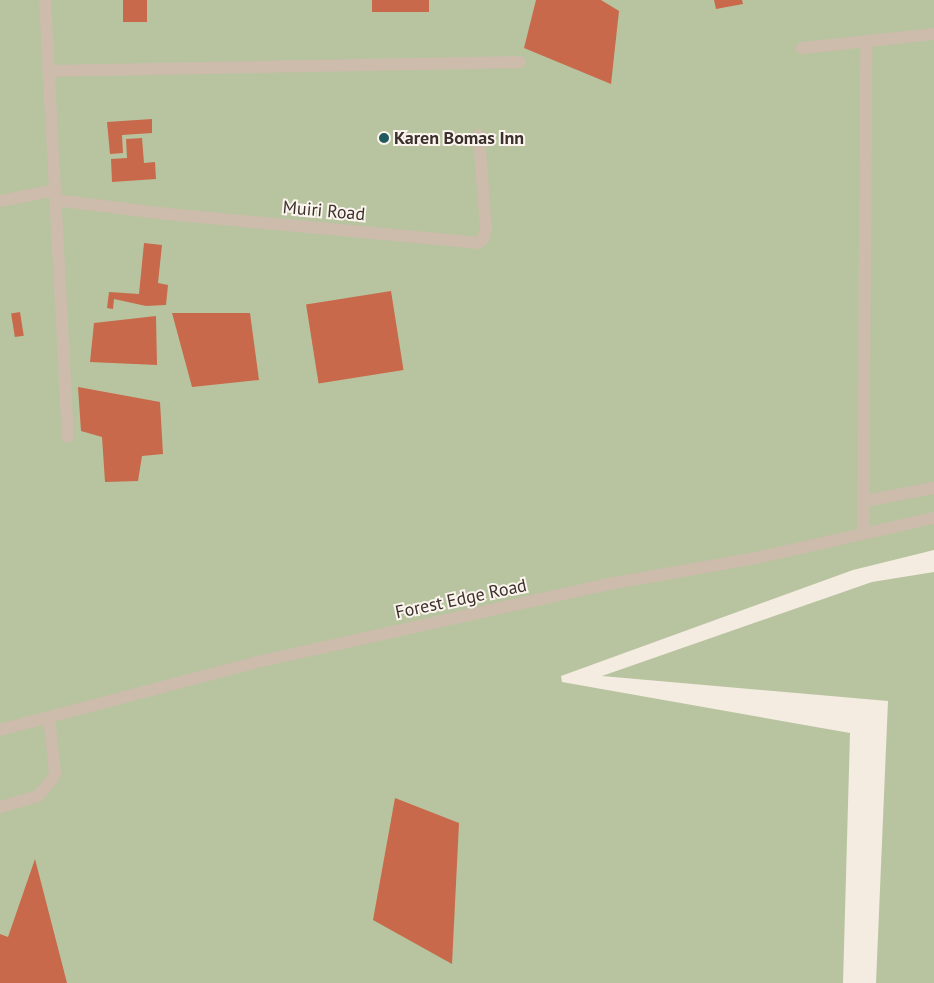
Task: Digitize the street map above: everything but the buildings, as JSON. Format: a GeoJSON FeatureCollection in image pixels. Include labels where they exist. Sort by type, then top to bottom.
{"type":"FeatureCollection","features":[{"type":"Feature","properties":{"kind":"street"},"geometry":{"type":"LineString","coordinates":[[45,0],[68,436]]}},
{"type":"Feature","properties":{"kind":"street"},"geometry":{"type":"LineString","coordinates":[[802,48],[866,43],[934,34]]}},
{"type":"Feature","properties":{"kind":"street"},"geometry":{"type":"LineString","coordinates":[[863,533],[865,501],[866,43]]}},
{"type":"Feature","properties":{"kind":"street"},"geometry":{"type":"LineString","coordinates":[[48,71],[520,62]]}},
{"type":"Feature","properties":{"kind":"street","name":"Muiri Road"},"geometry":{"type":"LineString","coordinates":[[55,195],[167,214],[478,243],[483,240],[486,229],[479,134]]}},
{"type":"Feature","properties":{"kind":"street"},"geometry":{"type":"LineString","coordinates":[[0,201],[55,195]]}},
{"type":"Feature","properties":{"kind":"street"},"geometry":{"type":"LineString","coordinates":[[865,501],[934,488]]}},
{"type":"Feature","properties":{"kind":"street","name":"Forest Edge Road"},"geometry":{"type":"LineString","coordinates":[[0,730],[257,662],[603,585],[756,558],[934,518]]}},
{"type":"Feature","properties":{"kind":"street"},"geometry":{"type":"LineString","coordinates":[[0,807],[38,796],[52,780],[55,773],[49,717]]}},
{"type":"Feature","properties":{"kind":"green space"},"geometry":{"type":"Polygon","coordinates":[[[0,0],[934,0],[934,550],[853,570],[561,676],[562,682],[850,733],[843,983],[0,983],[0,0]]]}},
{"type":"Feature","properties":{"kind":"green space"},"geometry":{"type":"Polygon","coordinates":[[[934,572],[934,983],[876,983],[888,701],[602,676],[872,582],[934,572]]]}},
{"type":"Feature","properties":{"kind":"place","name":"Karen Bomas Inn"},"geometry":{"type":"Point","coordinates":[384,138]}}]}
